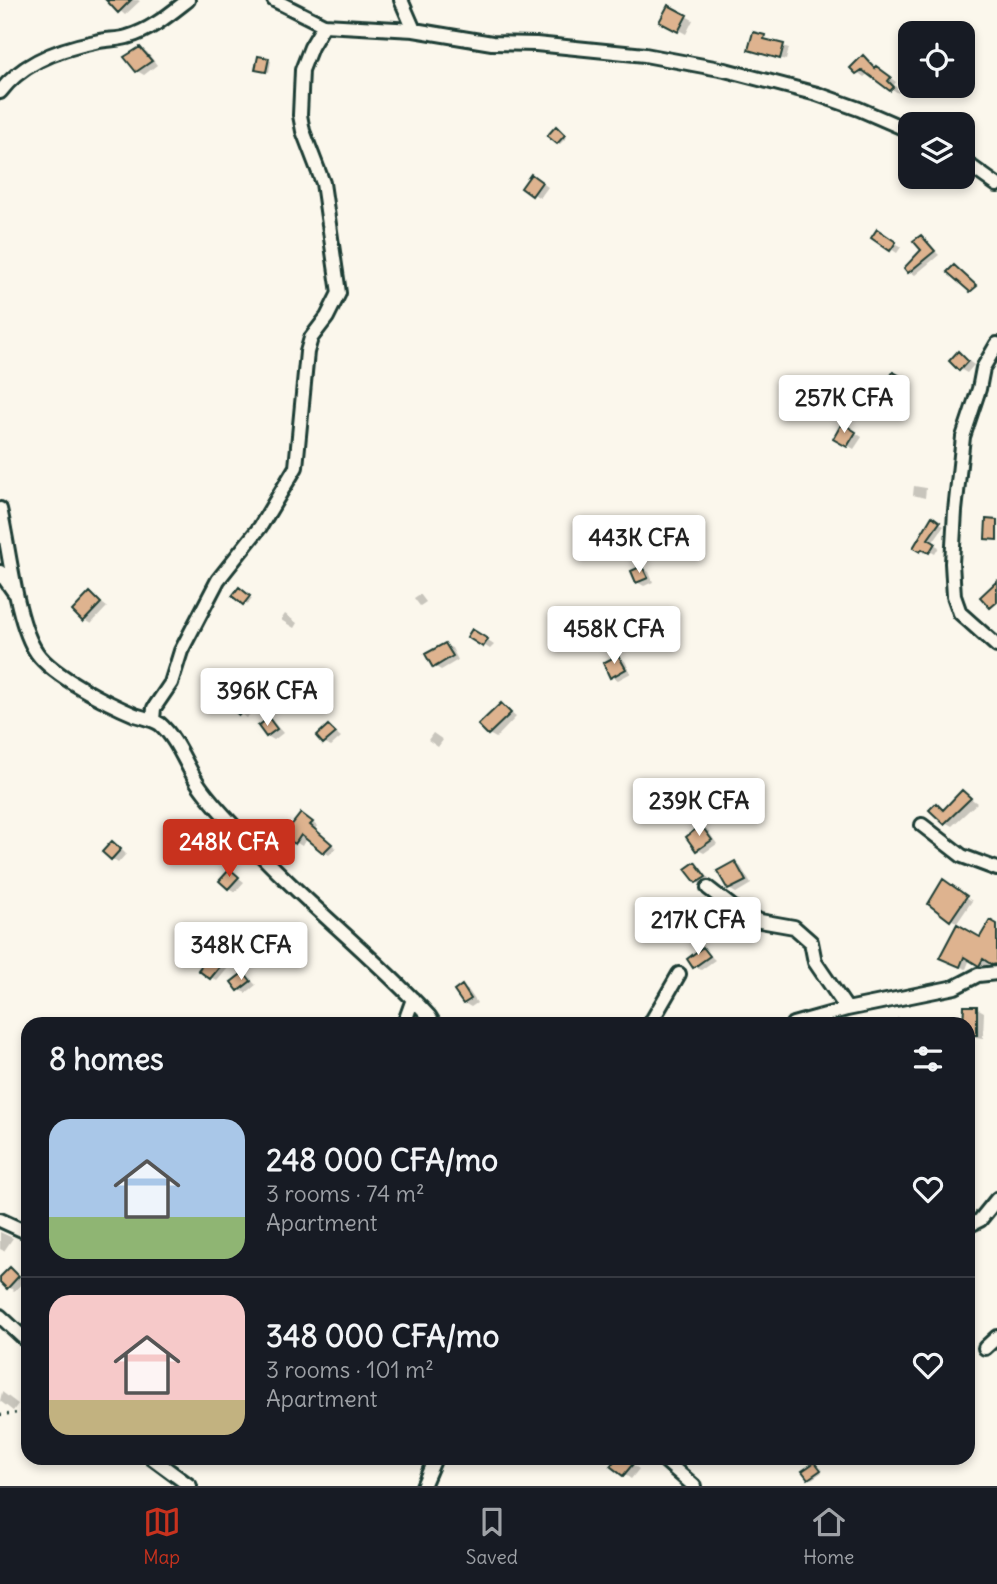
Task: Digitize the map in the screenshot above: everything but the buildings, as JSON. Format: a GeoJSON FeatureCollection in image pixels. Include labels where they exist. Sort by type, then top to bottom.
{"type":"FeatureCollection","features":[{"type":"Feature","properties":{"kind":"street"},"geometry":{"type":"LineString","coordinates":[[0,93],[28,65],[58,52],[142,32],[188,0]]}},
{"type":"Feature","properties":{"kind":"street"},"geometry":{"type":"LineString","coordinates":[[274,0],[324,25],[414,30],[492,43],[536,44],[645,55],[725,70],[817,94],[898,126]]}},
{"type":"Feature","properties":{"kind":"street"},"geometry":{"type":"LineString","coordinates":[[401,0],[414,30]]}},
{"type":"Feature","properties":{"kind":"street"},"geometry":{"type":"LineString","coordinates":[[153,720],[154,708],[174,675],[181,651],[218,580],[260,527],[296,467],[307,352],[311,338],[327,317],[339,293],[323,183],[303,131],[300,115],[302,70],[324,25]]}},
{"type":"Feature","properties":{"kind":"street"},"geometry":{"type":"LineString","coordinates":[[975,169],[997,185]]}},
{"type":"Feature","properties":{"kind":"street"},"geometry":{"type":"LineString","coordinates":[[997,344],[983,368],[963,437],[952,563],[954,596],[960,613],[997,646]]}},
{"type":"Feature","properties":{"kind":"street"},"geometry":{"type":"LineString","coordinates":[[0,509],[16,594],[32,644],[46,663],[100,698],[153,720],[170,735],[198,784],[244,837],[414,999],[428,1017]]}},
{"type":"Feature","properties":{"kind":"street"},"geometry":{"type":"LineString","coordinates":[[0,572],[16,594]]}},
{"type":"Feature","properties":{"kind":"street"},"geometry":{"type":"LineString","coordinates":[[922,825],[962,856],[997,869]]}},
{"type":"Feature","properties":{"kind":"street"},"geometry":{"type":"LineString","coordinates":[[708,888],[735,909],[760,921],[794,927],[811,942],[816,962],[847,1009]]}},
{"type":"Feature","properties":{"kind":"street"},"geometry":{"type":"LineString","coordinates":[[818,1017],[955,987],[978,975],[997,973]]}},
{"type":"Feature","properties":{"kind":"street"},"geometry":{"type":"LineString","coordinates":[[654,1017],[680,974]]}},
{"type":"Feature","properties":{"kind":"street"},"geometry":{"type":"LineString","coordinates":[[407,1017],[414,999]]}},
{"type":"Feature","properties":{"kind":"street"},"geometry":{"type":"LineString","coordinates":[[975,1222],[997,1199]]}},
{"type":"Feature","properties":{"kind":"street"},"geometry":{"type":"LineString","coordinates":[[0,1220],[21,1230]]}},
{"type":"Feature","properties":{"kind":"street"},"geometry":{"type":"LineString","coordinates":[[0,1316],[21,1336]]}},
{"type":"Feature","properties":{"kind":"street"},"geometry":{"type":"LineString","coordinates":[[985,1348],[997,1337]]}},
{"type":"Feature","properties":{"kind":"street"},"geometry":{"type":"LineString","coordinates":[[162,1465],[190,1486]]}},
{"type":"Feature","properties":{"kind":"street"},"geometry":{"type":"LineString","coordinates":[[423,1486],[432,1465]]}},
{"type":"Feature","properties":{"kind":"street"},"geometry":{"type":"LineString","coordinates":[[671,1465],[694,1486]]}},
{"type":"Feature","properties":{"kind":"path"},"geometry":{"type":"LineString","coordinates":[[0,1415],[21,1413]]}}]}
